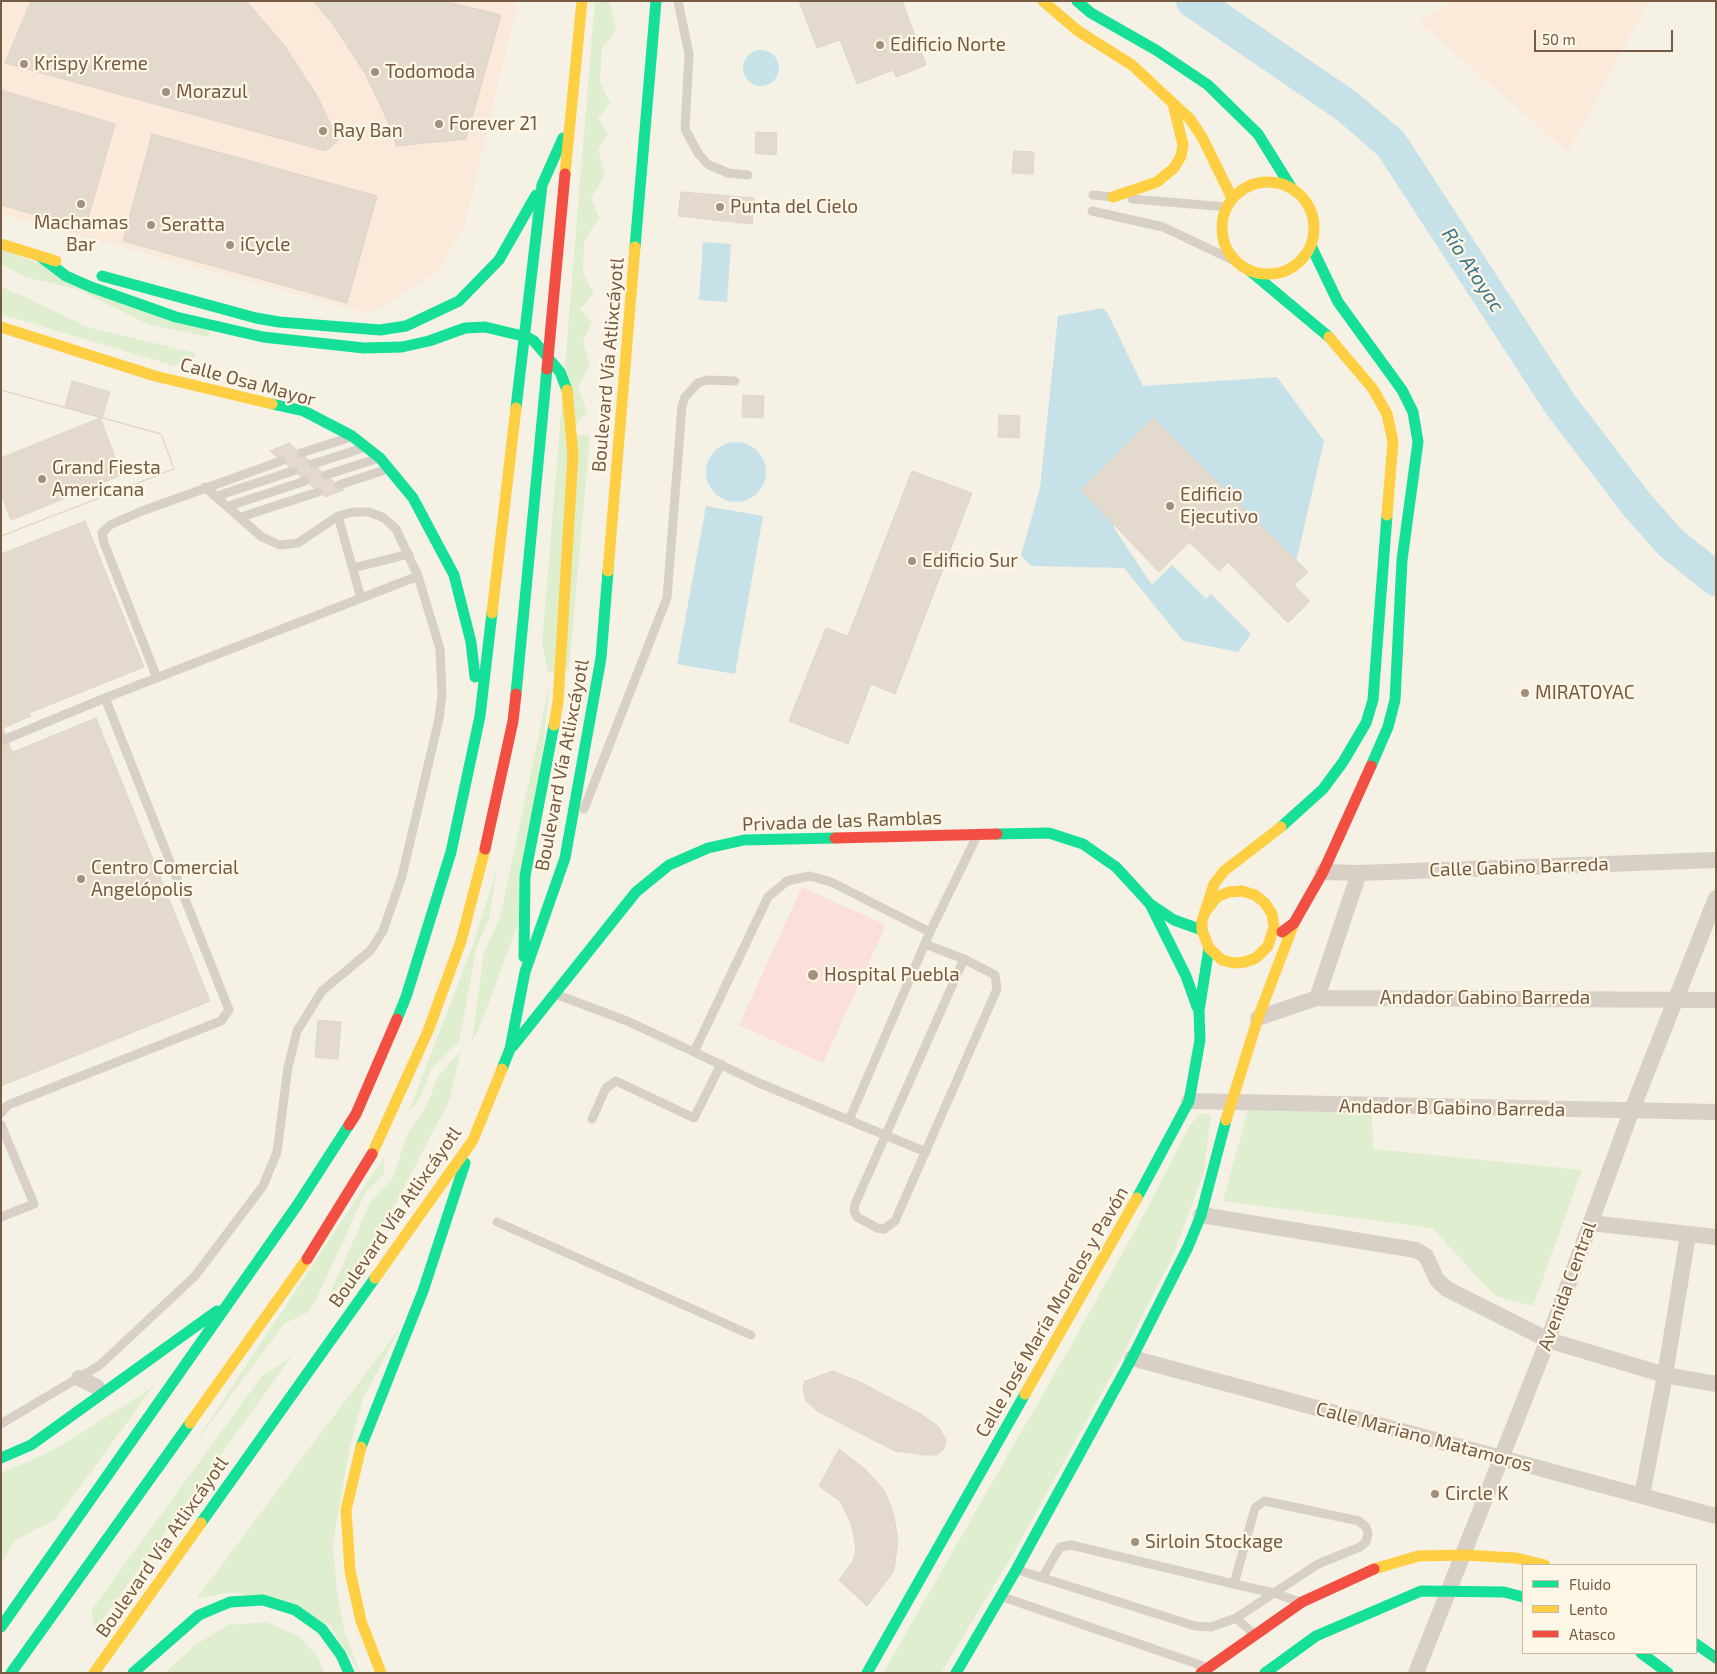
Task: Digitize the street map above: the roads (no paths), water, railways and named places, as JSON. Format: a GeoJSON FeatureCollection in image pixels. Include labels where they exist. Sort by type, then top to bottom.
{"type":"FeatureCollection","features":[{"type":"Feature","properties":{"kind":"main road"},"geometry":{"type":"LineString","coordinates":[[11,1673],[317,1246],[379,1141],[428,1031],[461,941],[483,860],[513,721],[582,1]]}},
{"type":"Feature","properties":{"kind":"main road","name":"Boulevard Vía Atlixcáyotl"},"geometry":{"type":"LineString","coordinates":[[94,1673],[473,1140],[510,1049],[525,972],[565,858],[601,658],[656,1]]}},
{"type":"Feature","properties":{"kind":"main road"},"geometry":{"type":"LineString","coordinates":[[1043,1],[1078,31],[1132,65],[1190,118],[1202,137],[1230,203]]}},
{"type":"Feature","properties":{"kind":"main road"},"geometry":{"type":"LineString","coordinates":[[1077,1],[1091,13],[1156,50],[1208,85],[1258,134],[1291,187]]}},
{"type":"Feature","properties":{"kind":"main road"},"geometry":{"type":"LineString","coordinates":[[1114,197],[1157,182],[1174,168],[1181,156],[1183,145],[1172,100]]}},
{"type":"Feature","properties":{"kind":"main road"},"geometry":{"type":"LineString","coordinates":[[1,244],[83,270],[256,318],[380,330],[406,326],[459,301],[500,260],[542,185],[571,122]]}},
{"type":"Feature","properties":{"kind":"main road"},"geometry":{"type":"LineString","coordinates":[[1249,270],[1263,274],[1278,273],[1291,268],[1303,258],[1311,246],[1314,233],[1312,213],[1302,195],[1291,187],[1270,181],[1260,182],[1245,188],[1230,203],[1222,222],[1222,236],[1228,250],[1237,262],[1319,327],[1344,352],[1373,389],[1386,414],[1394,442],[1373,700],[1366,722],[1343,762],[1323,789],[1300,812],[1224,871],[1214,884],[1205,912],[1202,930],[1208,948],[1222,960],[1234,963],[1256,958],[1270,943],[1294,923]]}},
{"type":"Feature","properties":{"kind":"main road"},"geometry":{"type":"LineString","coordinates":[[1,1627],[232,1300],[356,1114],[406,997],[451,852],[480,716],[542,185]]}},
{"type":"Feature","properties":{"kind":"main road"},"geometry":{"type":"LineString","coordinates":[[956,1673],[1016,1570],[1132,1358],[1188,1246],[1201,1215],[1231,1102],[1275,971],[1294,923],[1323,872],[1388,727],[1395,700],[1402,560],[1418,442],[1413,412],[1402,390],[1338,302],[1311,246]]}},
{"type":"Feature","properties":{"kind":"main road"},"geometry":{"type":"LineString","coordinates":[[41,256],[78,282],[176,317],[263,337],[364,348],[402,347],[429,341],[465,328],[485,327],[527,336],[534,341],[560,372],[568,394],[573,455],[558,702],[525,876],[525,972]]}},
{"type":"Feature","properties":{"kind":"main road","name":"Calle Osa Mayor"},"geometry":{"type":"LineString","coordinates":[[1,327],[155,376],[304,411],[352,436],[380,458],[413,498],[454,575],[471,642],[480,716]]}},
{"type":"Feature","properties":{"kind":"main road","name":"Privada de las Ramblas"},"geometry":{"type":"LineString","coordinates":[[510,1049],[636,892],[668,865],[708,848],[744,840],[978,833],[1049,833],[1083,844],[1116,867],[1150,904],[1174,920],[1202,930]]}},
{"type":"Feature","properties":{"kind":"main road"},"geometry":{"type":"LineString","coordinates":[[1205,912],[1217,897],[1229,892],[1242,891],[1255,895],[1265,903],[1272,914],[1274,927],[1270,943],[1275,971]]}},
{"type":"Feature","properties":{"kind":"main road"},"geometry":{"type":"LineString","coordinates":[[1150,904],[1186,976],[1199,1011]]}},
{"type":"Feature","properties":{"kind":"main road","name":"Calle José María Morelos y Pavón"},"geometry":{"type":"LineString","coordinates":[[867,1673],[1171,1138],[1189,1101],[1200,1040],[1199,1011],[1208,948]]}},
{"type":"Feature","properties":{"kind":"main road"},"geometry":{"type":"LineString","coordinates":[[381,1673],[361,1622],[350,1571],[346,1510],[362,1441],[423,1291],[473,1140]]}},
{"type":"Feature","properties":{"kind":"main road"},"geometry":{"type":"LineString","coordinates":[[1,1458],[31,1445],[232,1300]]}},
{"type":"Feature","properties":{"kind":"main road"},"geometry":{"type":"LineString","coordinates":[[1205,1670],[1302,1602],[1365,1571],[1418,1556],[1464,1555],[1516,1558],[1541,1564]]}},
{"type":"Feature","properties":{"kind":"main road"},"geometry":{"type":"LineString","coordinates":[[1265,1673],[1316,1636],[1377,1608],[1421,1591],[1504,1592],[1522,1597]]}},
{"type":"Feature","properties":{"kind":"main road"},"geometry":{"type":"LineString","coordinates":[[133,1673],[199,1615],[230,1602],[263,1600],[295,1610],[322,1629],[341,1655],[349,1673]]}},
{"type":"Feature","properties":{"kind":"main road"},"geometry":{"type":"LineString","coordinates":[[1697,1645],[1716,1658]]}},
{"type":"Feature","properties":{"kind":"main road"},"geometry":{"type":"LineString","coordinates":[[1642,1654],[1668,1673]]}},
{"type":"Feature","properties":{"kind":"street","name":"Calle Gabino Barreda"},"geometry":{"type":"LineString","coordinates":[[1323,872],[1359,873],[1716,860]]}},
{"type":"Feature","properties":{"kind":"street"},"geometry":{"type":"LineString","coordinates":[[1317,998],[1359,873]]}},
{"type":"Feature","properties":{"kind":"street","name":"Avenida Central"},"geometry":{"type":"LineString","coordinates":[[1416,1673],[1548,1340],[1630,1112],[1716,898]]}},
{"type":"Feature","properties":{"kind":"street","name":"Andador Gabino Barreda"},"geometry":{"type":"LineString","coordinates":[[1258,1018],[1317,998],[1716,1000]]}},
{"type":"Feature","properties":{"kind":"street","name":"Andador B Gabino Barreda"},"geometry":{"type":"LineString","coordinates":[[1189,1101],[1630,1112],[1716,1112]]}},
{"type":"Feature","properties":{"kind":"street"},"geometry":{"type":"LineString","coordinates":[[1201,1215],[1416,1250],[1426,1256],[1437,1280],[1447,1289],[1548,1340],[1665,1375],[1716,1384]]}},
{"type":"Feature","properties":{"kind":"street"},"geometry":{"type":"LineString","coordinates":[[1590,1223],[1716,1237]]}},
{"type":"Feature","properties":{"kind":"street"},"geometry":{"type":"LineString","coordinates":[[1642,1496],[1665,1375],[1688,1235]]}},
{"type":"Feature","properties":{"kind":"street","name":"Calle Mariano Matamoros"},"geometry":{"type":"LineString","coordinates":[[1132,1358],[1716,1516]]}},
{"type":"Feature","properties":{"kind":"street"},"geometry":{"type":"LineString","coordinates":[[79,1378],[96,1387]]}},
{"type":"Feature","properties":{"kind":"lane"},"geometry":{"type":"LineString","coordinates":[[678,1],[689,54],[685,130],[698,153],[707,164],[728,173],[748,175]]}},
{"type":"Feature","properties":{"kind":"lane"},"geometry":{"type":"LineString","coordinates":[[1093,195],[1230,203]]}},
{"type":"Feature","properties":{"kind":"lane"},"geometry":{"type":"LineString","coordinates":[[1092,211],[1163,227],[1237,262]]}},
{"type":"Feature","properties":{"kind":"lane"},"geometry":{"type":"LineString","coordinates":[[565,858],[667,598],[682,406],[685,397],[698,383],[707,380],[735,381]]}},
{"type":"Feature","properties":{"kind":"lane"},"geometry":{"type":"LineString","coordinates":[[301,454],[352,436]]}},
{"type":"Feature","properties":{"kind":"lane"},"geometry":{"type":"LineString","coordinates":[[313,464],[366,447]]}},
{"type":"Feature","properties":{"kind":"lane"},"geometry":{"type":"LineString","coordinates":[[326,475],[380,458]]}},
{"type":"Feature","properties":{"kind":"lane"},"geometry":{"type":"LineString","coordinates":[[157,678],[104,543],[102,532],[110,525],[205,487],[281,461]]}},
{"type":"Feature","properties":{"kind":"lane"},"geometry":{"type":"LineString","coordinates":[[339,485],[390,468]]}},
{"type":"Feature","properties":{"kind":"lane"},"geometry":{"type":"LineString","coordinates":[[217,496],[293,471]]}},
{"type":"Feature","properties":{"kind":"lane"},"geometry":{"type":"LineString","coordinates":[[229,506],[305,481]]}},
{"type":"Feature","properties":{"kind":"lane"},"geometry":{"type":"LineString","coordinates":[[1,1424],[100,1365],[195,1276],[263,1186],[277,1152],[288,1067],[296,1031],[322,991],[370,952],[383,931],[402,876],[439,719],[442,695],[440,649],[418,576],[396,529],[384,518],[369,512],[353,512],[338,516],[298,543],[280,545],[262,537],[229,506],[205,487]]}},
{"type":"Feature","properties":{"kind":"lane"},"geometry":{"type":"LineString","coordinates":[[241,517],[318,492]]}},
{"type":"Feature","properties":{"kind":"lane"},"geometry":{"type":"LineString","coordinates":[[338,516],[361,598]]}},
{"type":"Feature","properties":{"kind":"lane"},"geometry":{"type":"LineString","coordinates":[[353,568],[409,554]]}},
{"type":"Feature","properties":{"kind":"lane"},"geometry":{"type":"LineString","coordinates":[[1,741],[105,698],[418,576]]}},
{"type":"Feature","properties":{"kind":"lane"},"geometry":{"type":"LineString","coordinates":[[1,1113],[8,1105],[221,1021],[230,1010],[105,698]]}},
{"type":"Feature","properties":{"kind":"lane"},"geometry":{"type":"LineString","coordinates":[[849,1120],[930,932],[978,833]]}},
{"type":"Feature","properties":{"kind":"lane"},"geometry":{"type":"LineString","coordinates":[[694,1052],[768,897],[787,881],[810,876],[831,882],[930,932]]}},
{"type":"Feature","properties":{"kind":"lane"},"geometry":{"type":"LineString","coordinates":[[925,944],[964,959],[995,975],[998,982],[997,989],[895,1221],[884,1229],[877,1228],[862,1222],[856,1217],[854,1211],[964,959]]}},
{"type":"Feature","properties":{"kind":"lane"},"geometry":{"type":"LineString","coordinates":[[553,994],[627,1021],[759,1083],[926,1152]]}},
{"type":"Feature","properties":{"kind":"lane"},"geometry":{"type":"LineString","coordinates":[[592,1119],[606,1088],[616,1081],[694,1118],[721,1064]]}},
{"type":"Feature","properties":{"kind":"lane"},"geometry":{"type":"LineString","coordinates":[[1,1124],[34,1204],[1,1218]]}},
{"type":"Feature","properties":{"kind":"lane"},"geometry":{"type":"LineString","coordinates":[[497,1222],[751,1335]]}},
{"type":"Feature","properties":{"kind":"lane"},"geometry":{"type":"LineString","coordinates":[[1016,1570],[1195,1626],[1211,1627],[1236,1618],[1318,1564],[1360,1547],[1366,1542],[1368,1534],[1366,1527],[1359,1521],[1270,1502],[1259,1504],[1255,1508],[1234,1584]]}},
{"type":"Feature","properties":{"kind":"lane"},"geometry":{"type":"LineString","coordinates":[[1042,1578],[1060,1547],[1071,1545],[1274,1593],[1302,1602]]}},
{"type":"Feature","properties":{"kind":"lane"},"geometry":{"type":"LineString","coordinates":[[1000,1597],[1205,1670]]}},
{"type":"Feature","properties":{"kind":"lane"},"geometry":{"type":"LineString","coordinates":[[1236,1618],[1256,1635]]}},
{"type":"Feature","properties":{"kind":"water"},"geometry":{"type":"Polygon","coordinates":[[[761,50],[768,51],[774,55],[778,61],[778,75],[774,81],[768,85],[761,86],[754,85],[748,81],[744,75],[743,68],[744,61],[748,55],[754,51],[761,50]]]}},
{"type":"Feature","properties":{"kind":"water"},"geometry":{"type":"Polygon","coordinates":[[[703,242],[731,244],[727,302],[699,300],[703,242]]]}},
{"type":"Feature","properties":{"kind":"water"},"geometry":{"type":"Polygon","coordinates":[[[1103,308],[1108,314],[1143,386],[1277,377],[1324,441],[1290,588],[1137,434],[1081,490],[1114,523],[1114,528],[1152,585],[1172,565],[1206,599],[1211,594],[1251,634],[1238,652],[1183,641],[1124,568],[1031,566],[1021,555],[1040,488],[1058,316],[1103,308]]]}},
{"type":"Feature","properties":{"kind":"water"},"geometry":{"type":"Polygon","coordinates":[[[736,442],[753,447],[761,455],[766,472],[761,489],[753,497],[736,502],[719,497],[711,489],[706,472],[711,455],[719,447],[736,442]]]}},
{"type":"Feature","properties":{"kind":"water"},"geometry":{"type":"Polygon","coordinates":[[[706,506],[763,516],[735,674],[677,664],[706,506]]]}},
{"type":"Feature","properties":{"kind":"waterway","name":"Río Atoyac"},"geometry":{"type":"LineString","coordinates":[[1193,1],[1348,107],[1391,144],[1560,404],[1638,506],[1671,543],[1716,579]]}},
{"type":"Feature","properties":{"kind":"place","name":"Edificio Norte"},"geometry":{"type":"Point","coordinates":[880,45]}},
{"type":"Feature","properties":{"kind":"place","name":"Krispy Kreme"},"geometry":{"type":"Point","coordinates":[24,64]}},
{"type":"Feature","properties":{"kind":"place","name":"Todomoda"},"geometry":{"type":"Point","coordinates":[375,72]}},
{"type":"Feature","properties":{"kind":"place","name":"Morazul"},"geometry":{"type":"Point","coordinates":[166,92]}},
{"type":"Feature","properties":{"kind":"place","name":"Forever 21"},"geometry":{"type":"Point","coordinates":[439,124]}},
{"type":"Feature","properties":{"kind":"place","name":"Ray Ban"},"geometry":{"type":"Point","coordinates":[323,131]}},
{"type":"Feature","properties":{"kind":"place","name":"Machamas Bar"},"geometry":{"type":"Point","coordinates":[81,204]}},
{"type":"Feature","properties":{"kind":"place","name":"Punta del Cielo"},"geometry":{"type":"Point","coordinates":[720,207]}},
{"type":"Feature","properties":{"kind":"place","name":"Seratta"},"geometry":{"type":"Point","coordinates":[151,225]}},
{"type":"Feature","properties":{"kind":"place","name":"iCycle"},"geometry":{"type":"Point","coordinates":[230,245]}},
{"type":"Feature","properties":{"kind":"place","name":"Grand Fiesta Americana"},"geometry":{"type":"Point","coordinates":[42,479]}},
{"type":"Feature","properties":{"kind":"place","name":"Edificio Ejecutivo"},"geometry":{"type":"Point","coordinates":[1170,506]}},
{"type":"Feature","properties":{"kind":"place","name":"Edificio Sur"},"geometry":{"type":"Point","coordinates":[912,561]}},
{"type":"Feature","properties":{"kind":"place","name":"MIRATOYAC"},"geometry":{"type":"Point","coordinates":[1525,693]}},
{"type":"Feature","properties":{"kind":"place","name":"Centro Comercial Angelópolis"},"geometry":{"type":"Point","coordinates":[81,879]}},
{"type":"Feature","properties":{"kind":"place","name":"Hospital Puebla"},"geometry":{"type":"Point","coordinates":[813,975]}},
{"type":"Feature","properties":{"kind":"place","name":"Circle K"},"geometry":{"type":"Point","coordinates":[1435,1494]}},
{"type":"Feature","properties":{"kind":"place","name":"Sirloin Stockage"},"geometry":{"type":"Point","coordinates":[1135,1542]}}]}
